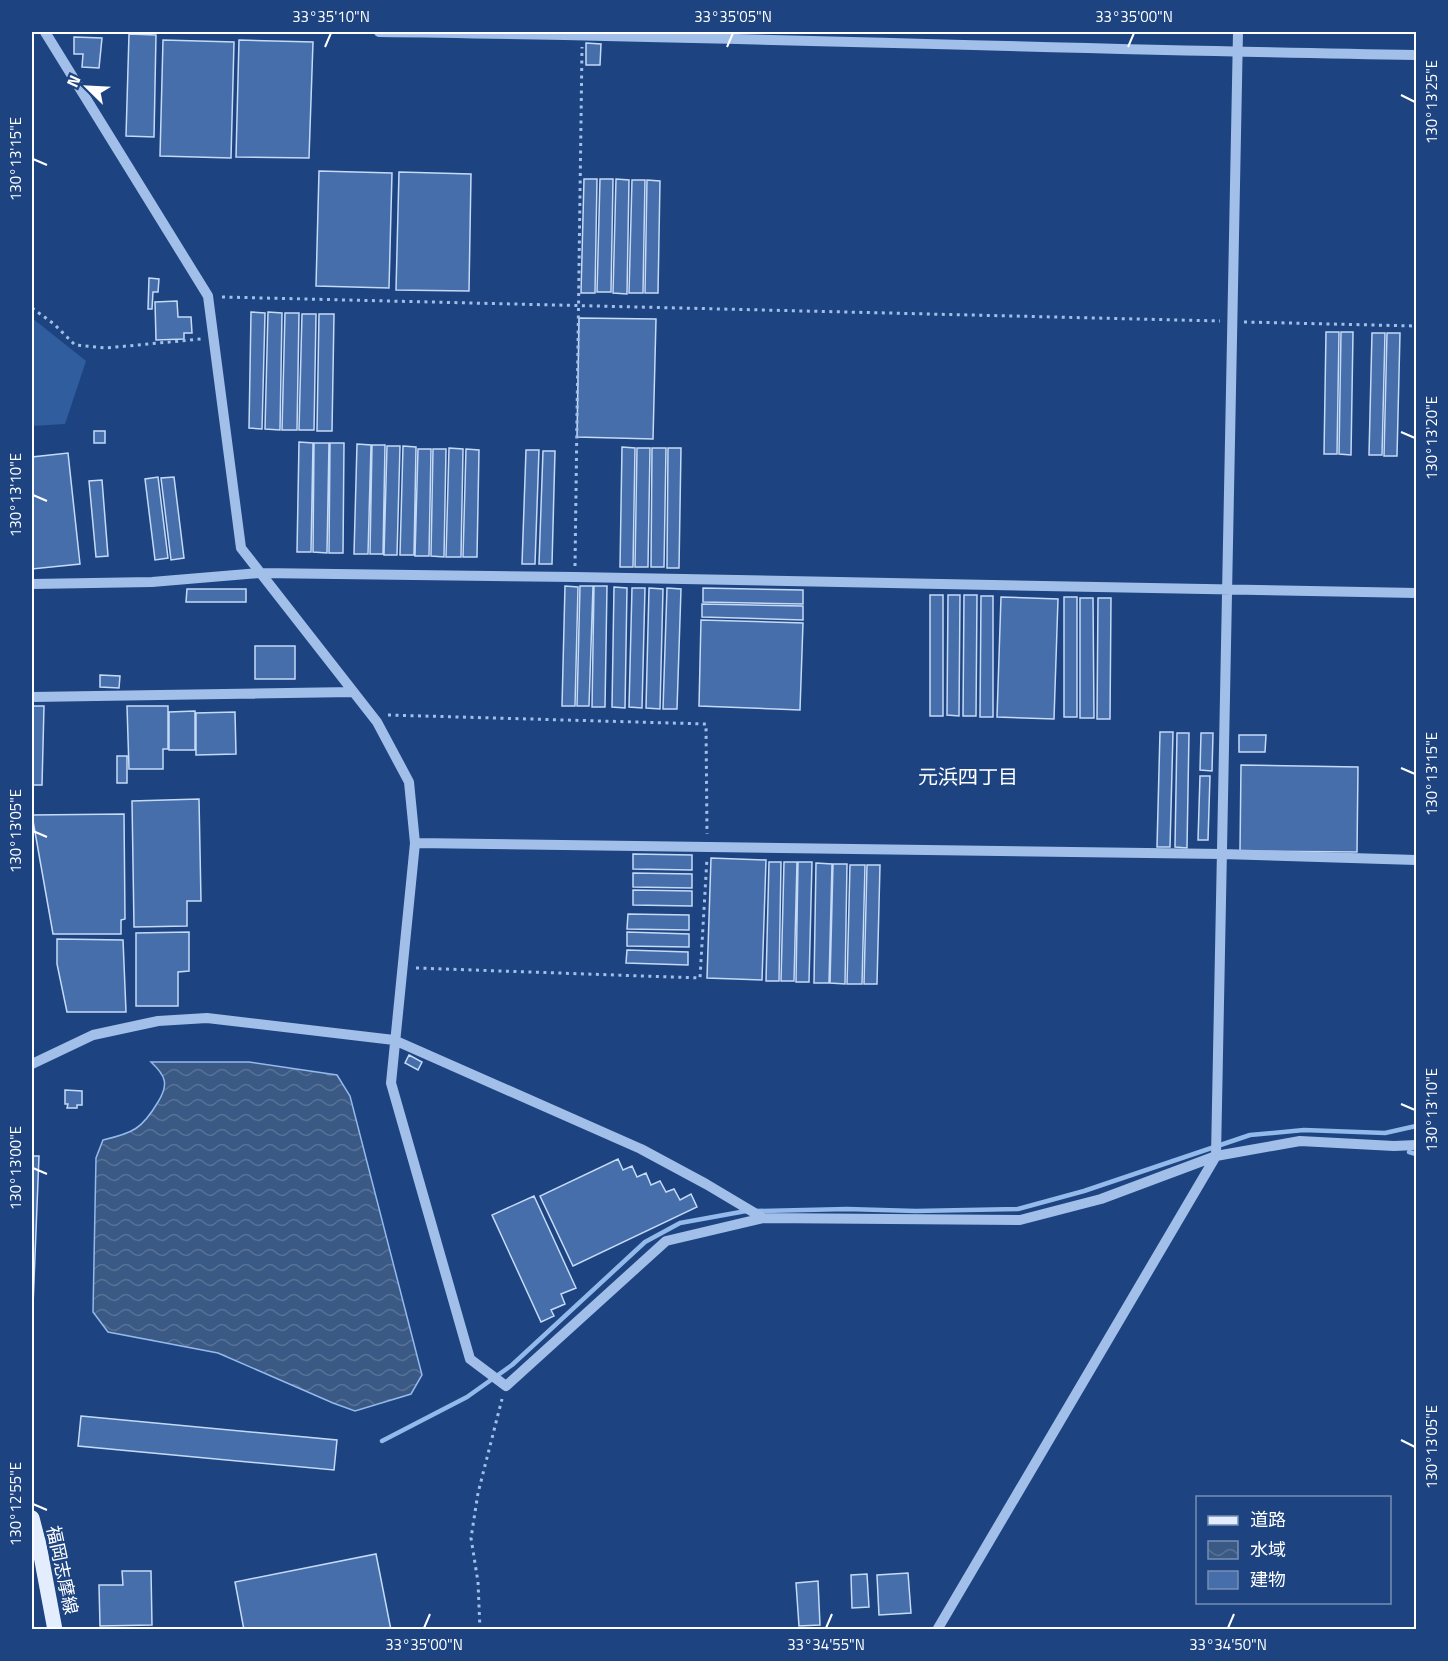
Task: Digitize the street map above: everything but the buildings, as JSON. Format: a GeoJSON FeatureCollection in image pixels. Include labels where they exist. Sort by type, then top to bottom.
{"type":"FeatureCollection","features":[{"type":"Feature","properties":{"kind":"main road","name":"福岡志摩線"},"geometry":{"type":"LineString","coordinates":[[32,1518],[55,1629]]}},
{"type":"Feature","properties":{"kind":"street"},"geometry":{"type":"LineString","coordinates":[[45,32],[208,296],[241,548],[377,722],[409,782],[415,843],[391,1083],[470,1359],[506,1386],[666,1241],[763,1218],[1020,1220],[1101,1199],[1216,1156],[1300,1141],[1416,1145]]}},
{"type":"Feature","properties":{"kind":"street"},"geometry":{"type":"LineString","coordinates":[[379,32],[583,34],[1416,55]]}},
{"type":"Feature","properties":{"kind":"street"},"geometry":{"type":"LineString","coordinates":[[937,1629],[1216,1156],[1238,32]]}},
{"type":"Feature","properties":{"kind":"street"},"geometry":{"type":"LineString","coordinates":[[32,584],[152,582],[260,573],[1416,592]]}},
{"type":"Feature","properties":{"kind":"street"},"geometry":{"type":"LineString","coordinates":[[32,697],[353,692]]}},
{"type":"Feature","properties":{"kind":"street"},"geometry":{"type":"LineString","coordinates":[[415,843],[1222,854],[1416,860]]}},
{"type":"Feature","properties":{"kind":"street"},"geometry":{"type":"LineString","coordinates":[[32,1064],[93,1035],[158,1021],[207,1018],[394,1040],[641,1149],[763,1218]]}},
{"type":"Feature","properties":{"kind":"path"},"geometry":{"type":"LineString","coordinates":[[575,577],[583,34]]}},
{"type":"Feature","properties":{"kind":"path"},"geometry":{"type":"LineString","coordinates":[[208,296],[1416,326]]}},
{"type":"Feature","properties":{"kind":"path"},"geometry":{"type":"LineString","coordinates":[[32,308],[54,324],[75,345],[106,348],[213,338]]}},
{"type":"Feature","properties":{"kind":"path"},"geometry":{"type":"LineString","coordinates":[[480,1629],[478,1582],[471,1538],[478,1493],[506,1386]]}},
{"type":"Feature","properties":{"kind":"shaded area"},"geometry":{"type":"Polygon","coordinates":[[[32,318],[86,361],[65,424],[32,426],[32,318]]]}},
{"type":"Feature","properties":{"kind":"water"},"geometry":{"type":"Polygon","coordinates":[[[151,1062],[249,1062],[337,1075],[350,1096],[422,1375],[411,1394],[355,1411],[218,1353],[108,1332],[93,1312],[96,1158],[103,1140],[136,1128],[147,1118],[158,1102],[165,1085],[163,1076],[151,1062]]]}},
{"type":"Feature","properties":{"kind":"waterway"},"geometry":{"type":"LineString","coordinates":[[757,1211],[1018,1209],[1084,1191],[1250,1135],[1304,1130],[1385,1133],[1416,1126]]}},
{"type":"Feature","properties":{"kind":"waterway"},"geometry":{"type":"LineString","coordinates":[[1409,1152],[1416,1154]]}},
{"type":"Feature","properties":{"kind":"waterway"},"geometry":{"type":"LineString","coordinates":[[382,1441],[467,1397],[512,1365],[645,1242],[680,1223],[746,1211]]}},
{"type":"Feature","properties":{"kind":"district","name":"元浜四丁目"},"geometry":{"type":"Point","coordinates":[968,777]}}]}
